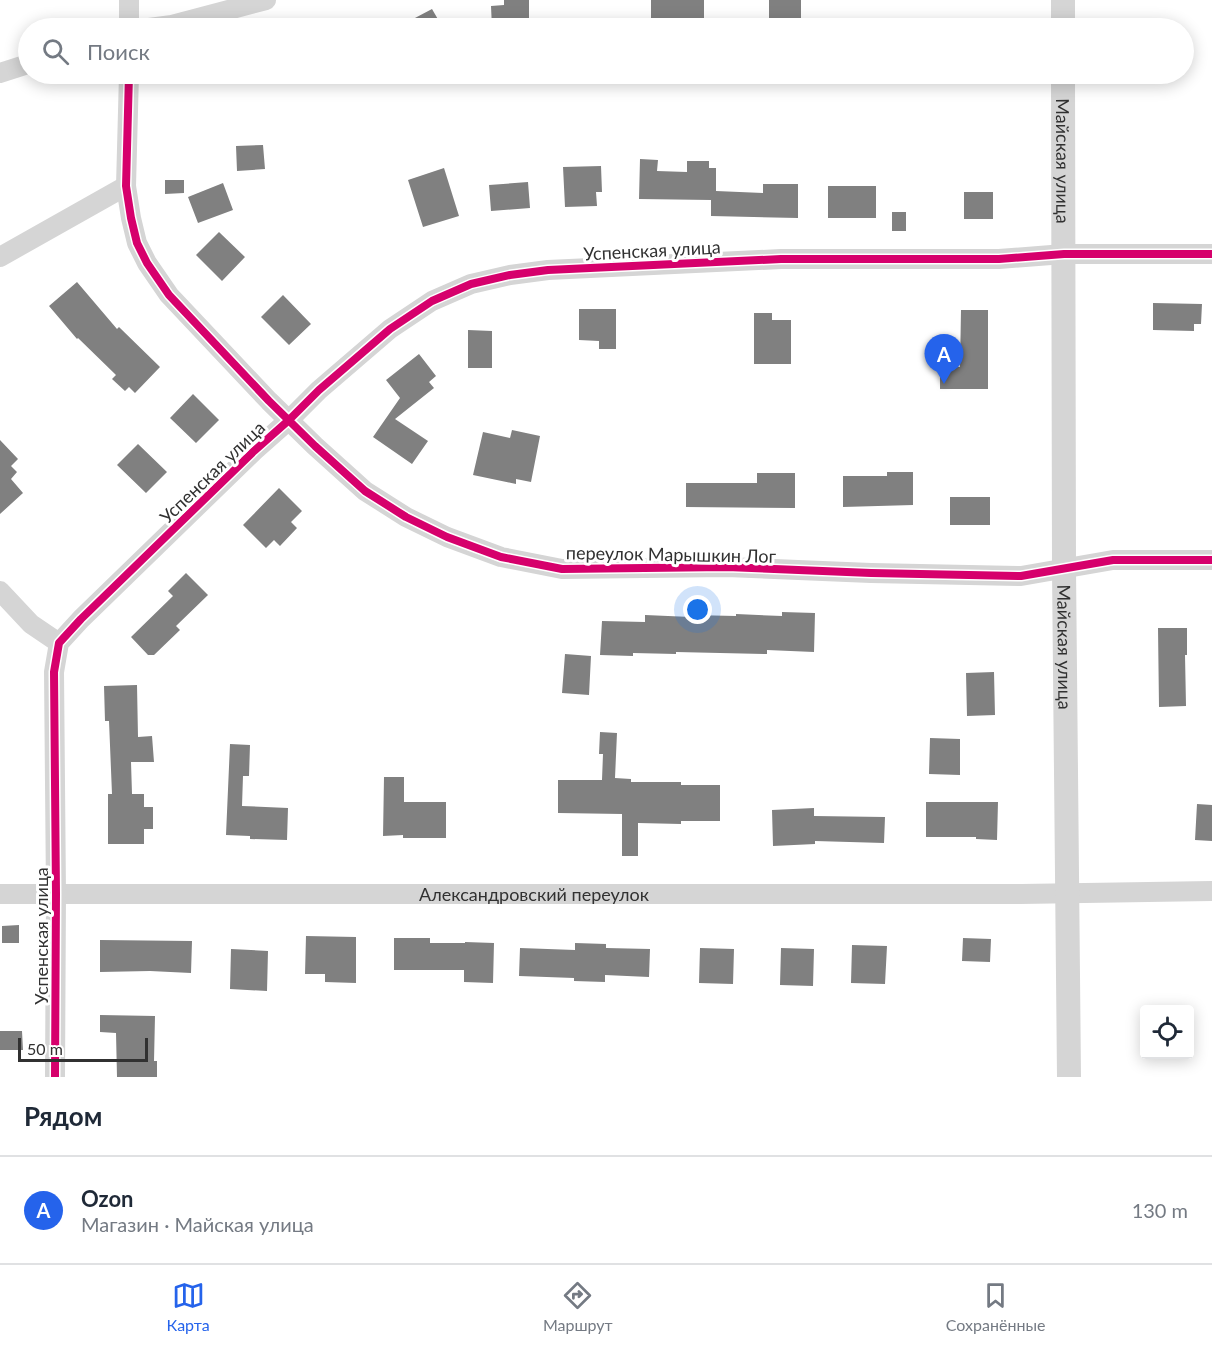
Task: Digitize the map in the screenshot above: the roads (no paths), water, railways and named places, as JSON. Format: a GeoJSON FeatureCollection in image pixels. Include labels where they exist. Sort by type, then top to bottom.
{"type":"FeatureCollection","features":[{"type":"Feature","properties":{"kind":"street"},"geometry":{"type":"LineString","coordinates":[[129,0],[129,18]]}},
{"type":"Feature","properties":{"kind":"street"},"geometry":{"type":"LineString","coordinates":[[198,18],[266,0]]}},
{"type":"Feature","properties":{"kind":"street"},"geometry":{"type":"LineString","coordinates":[[1063,0],[1063,18]]}},
{"type":"Feature","properties":{"kind":"street"},"geometry":{"type":"LineString","coordinates":[[0,73],[18,67]]}},
{"type":"Feature","properties":{"kind":"street","name":"переулок Марышкин Лог"},"geometry":{"type":"LineString","coordinates":[[129,84],[126,186],[131,218],[137,243],[170,295],[269,401],[365,491],[406,517],[447,537],[501,557],[562,568],[727,567],[1021,576],[1113,560],[1212,560]]}},
{"type":"Feature","properties":{"kind":"street","name":"Майская улица"},"geometry":{"type":"LineString","coordinates":[[1063,84],[1064,569],[1069,1077]]}},
{"type":"Feature","properties":{"kind":"street"},"geometry":{"type":"LineString","coordinates":[[0,257],[126,186]]}},
{"type":"Feature","properties":{"kind":"street","name":"Успенская улица"},"geometry":{"type":"LineString","coordinates":[[55,1077],[54,672],[59,643],[254,451],[319,390],[390,329],[432,301],[471,284],[510,275],[548,270],[782,259],[1212,254]]}},
{"type":"Feature","properties":{"kind":"street"},"geometry":{"type":"LineString","coordinates":[[0,591],[31,624],[59,643]]}},
{"type":"Feature","properties":{"kind":"street","name":"Александровский переулок"},"geometry":{"type":"LineString","coordinates":[[0,894],[1021,894],[1212,891]]}},
{"type":"Feature","properties":{"kind":"place","name":"Ozon"},"geometry":{"type":"Point","coordinates":[944,384]}}]}
